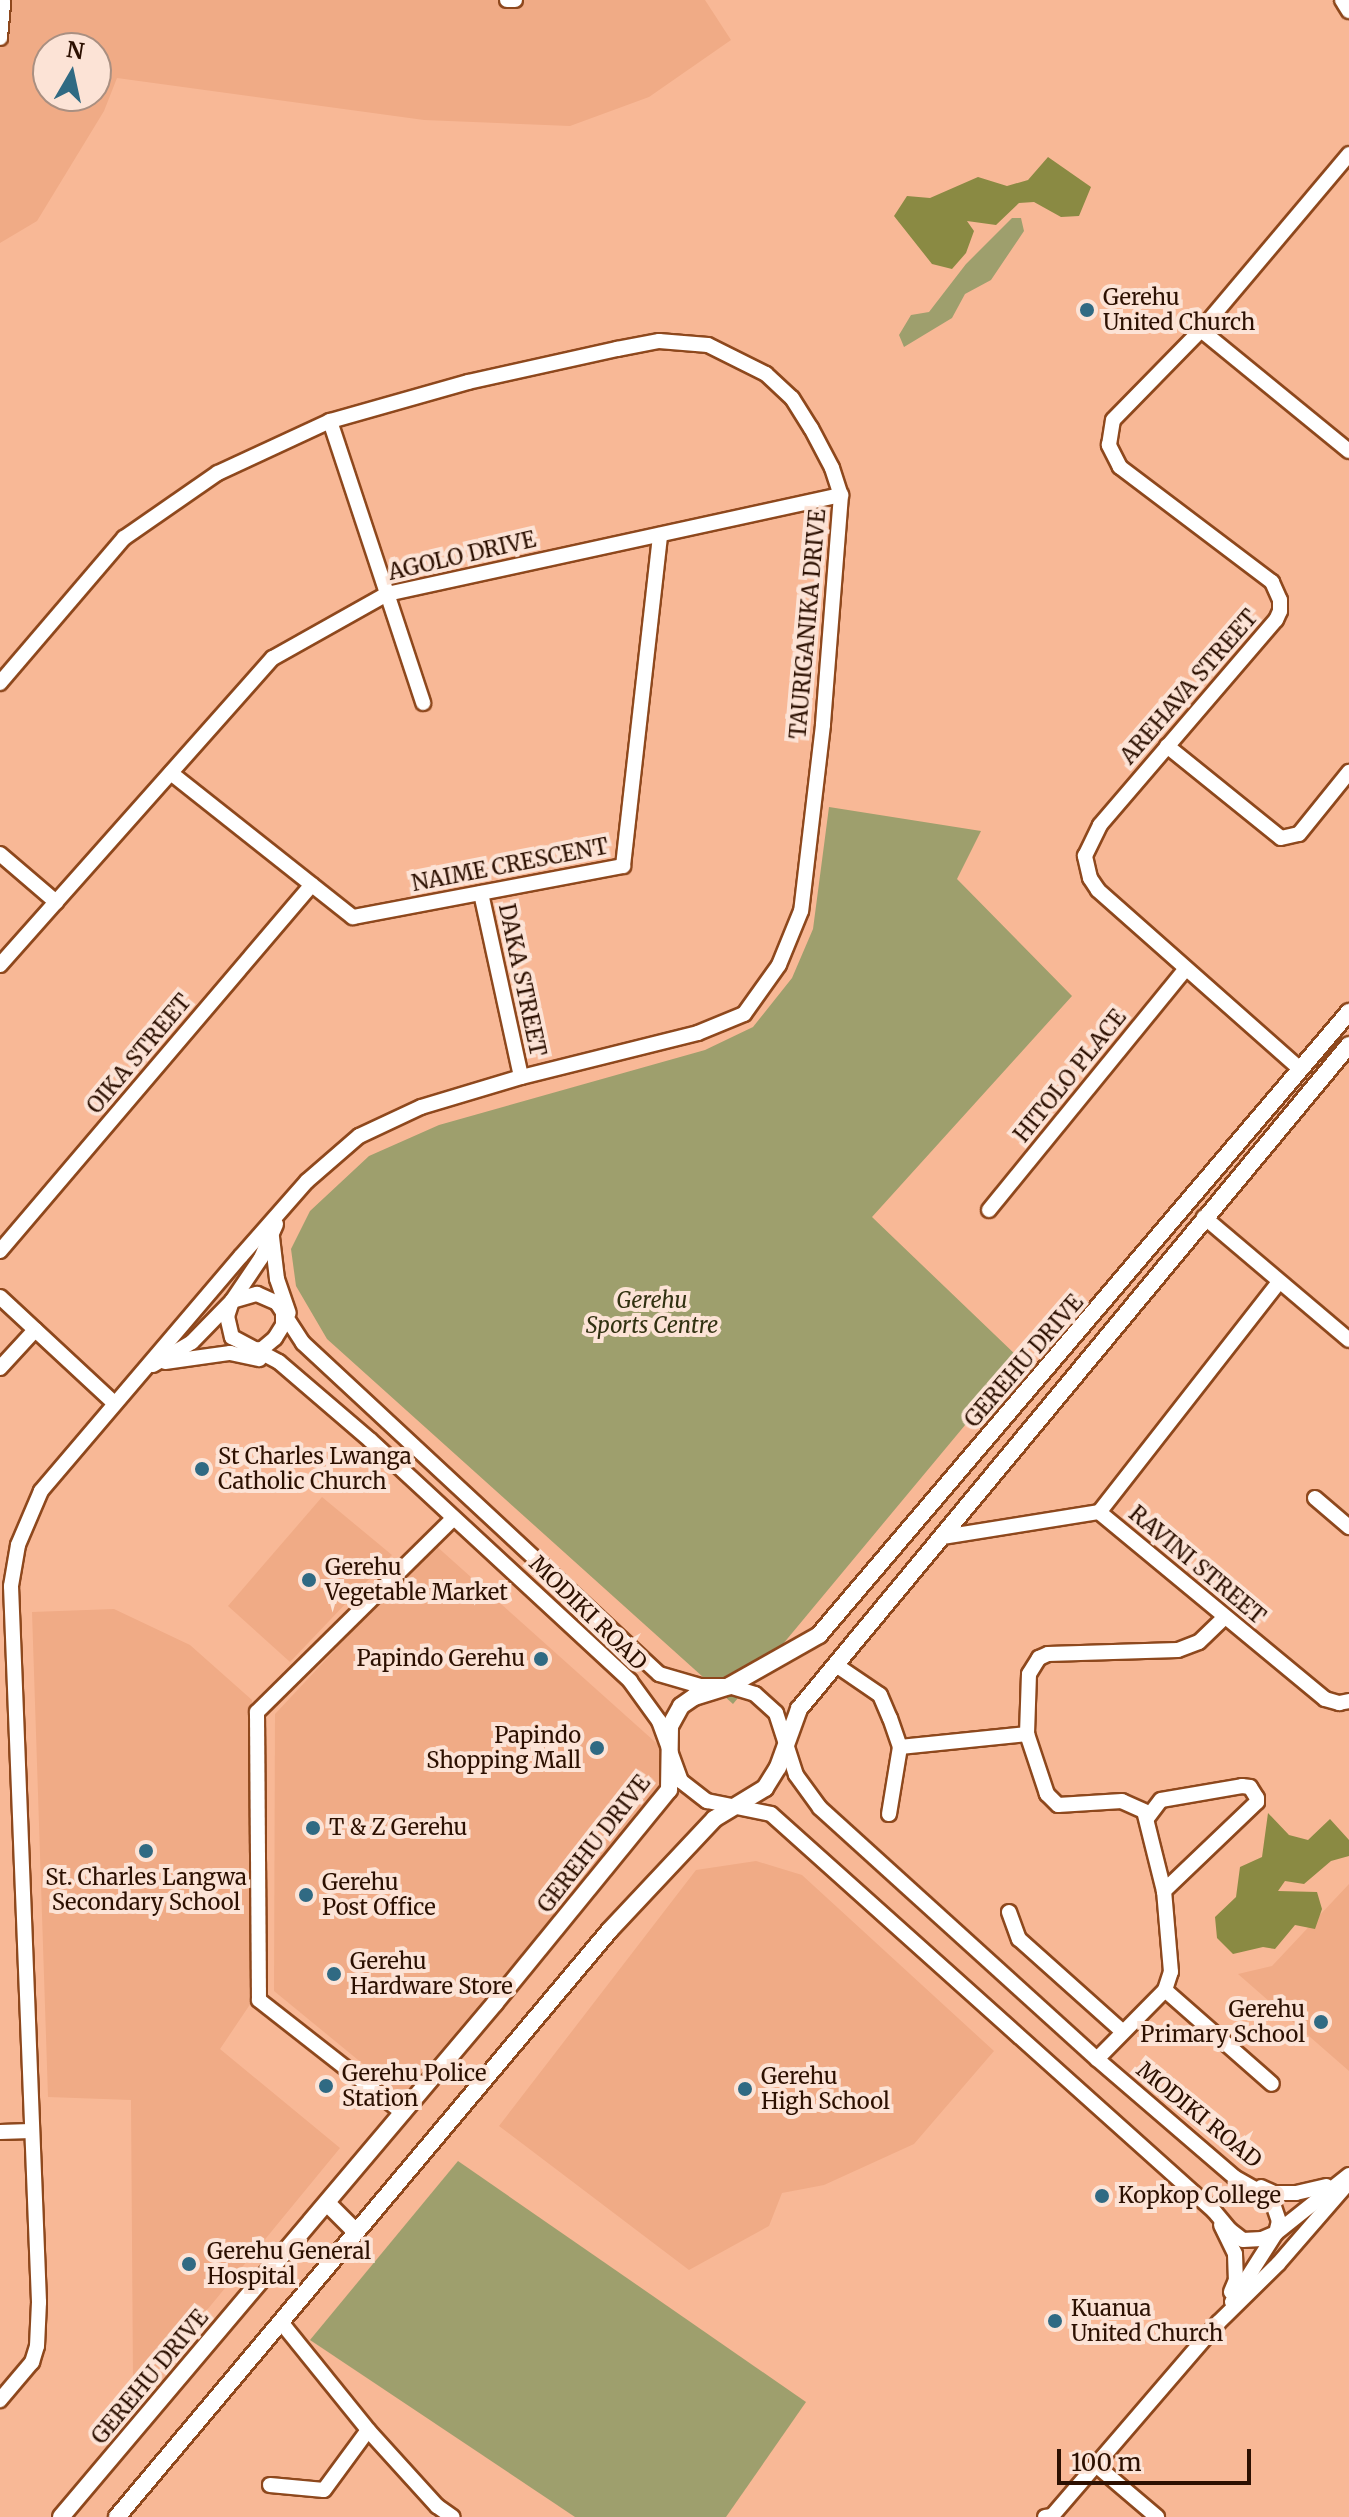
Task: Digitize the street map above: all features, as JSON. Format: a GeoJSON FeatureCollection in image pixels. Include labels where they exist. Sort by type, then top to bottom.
{"type":"FeatureCollection","features":[{"type":"Feature","properties":{"kind":"street"},"geometry":{"type":"LineString","coordinates":[[0,38],[3,0]]}},
{"type":"Feature","properties":{"kind":"street"},"geometry":{"type":"LineString","coordinates":[[507,0],[515,0]]}},
{"type":"Feature","properties":{"kind":"street"},"geometry":{"type":"LineString","coordinates":[[1342,0],[1349,11]]}},
{"type":"Feature","properties":{"kind":"street","name":"AREHAVA STREET"},"geometry":{"type":"LineString","coordinates":[[1300,1069],[1098,890],[1090,878],[1085,856],[1100,825],[1276,620],[1280,611],[1280,600],[1272,582],[1120,467],[1109,445],[1113,420],[1201,330],[1349,154]]}},
{"type":"Feature","properties":{"kind":"street"},"geometry":{"type":"LineString","coordinates":[[1201,330],[1349,451]]}},
{"type":"Feature","properties":{"kind":"street","name":"TAURIGANIKA DRIVE"},"geometry":{"type":"LineString","coordinates":[[0,683],[124,538],[218,473],[330,421],[468,382],[659,341],[708,345],[766,374],[792,398],[832,468],[841,495],[823,725],[801,911],[779,965],[744,1014],[698,1033],[521,1077],[421,1107],[359,1136],[307,1181],[41,1491],[18,1545],[11,1586],[37,2346],[32,2362],[0,2400]]}},
{"type":"Feature","properties":{"kind":"street"},"geometry":{"type":"LineString","coordinates":[[330,421],[423,703]]}},
{"type":"Feature","properties":{"kind":"street","name":"AGOLO DRIVE"},"geometry":{"type":"LineString","coordinates":[[0,965],[273,658],[387,594],[841,495]]}},
{"type":"Feature","properties":{"kind":"street","name":"NAIME CRESCENT"},"geometry":{"type":"LineString","coordinates":[[171,773],[353,917],[623,866],[660,535]]}},
{"type":"Feature","properties":{"kind":"street"},"geometry":{"type":"LineString","coordinates":[[1167,746],[1281,838],[1299,834],[1349,772]]}},
{"type":"Feature","properties":{"kind":"street"},"geometry":{"type":"LineString","coordinates":[[0,854],[56,902]]}},
{"type":"Feature","properties":{"kind":"street","name":"OIKA STREET"},"geometry":{"type":"LineString","coordinates":[[0,1251],[312,885]]}},
{"type":"Feature","properties":{"kind":"street","name":"DAKA STREET"},"geometry":{"type":"LineString","coordinates":[[481,893],[521,1077]]}},
{"type":"Feature","properties":{"kind":"street","name":"HITOLO PLACE"},"geometry":{"type":"LineString","coordinates":[[989,1210],[1185,970]]}},
{"type":"Feature","properties":{"kind":"street","name":"GEREHU DRIVE"},"geometry":{"type":"LineString","coordinates":[[61,2517],[403,2113],[669,1790],[670,1726],[681,1706],[694,1697],[729,1686],[819,1635],[1349,1012]]}},
{"type":"Feature","properties":{"kind":"street","name":"GEREHU DRIVE"},"geometry":{"type":"LineString","coordinates":[[117,2517],[609,1931],[714,1819],[765,1788],[778,1767],[799,1709],[1349,1045]]}},
{"type":"Feature","properties":{"kind":"street"},"geometry":{"type":"LineString","coordinates":[[282,1210],[272,1238],[277,1279],[293,1324]]}},
{"type":"Feature","properties":{"kind":"street","name":"TAURIGANIKA DRIVE"},"geometry":{"type":"LineString","coordinates":[[146,1369],[192,1342],[232,1301],[261,1258],[282,1210]]}},
{"type":"Feature","properties":{"kind":"street"},"geometry":{"type":"LineString","coordinates":[[1204,1217],[1349,1340]]}},
{"type":"Feature","properties":{"kind":"street","name":"RAVINI STREET"},"geometry":{"type":"LineString","coordinates":[[1279,1282],[1099,1512],[1325,1699],[1339,1703],[1349,1701]]}},
{"type":"Feature","properties":{"kind":"street","name":"MODIKI ROAD"},"geometry":{"type":"LineString","coordinates":[[232,1301],[257,1294],[277,1303],[303,1343],[659,1674],[700,1686],[729,1686],[755,1694],[776,1713],[796,1775],[820,1808],[1097,2059],[1234,2177],[1271,2198],[1279,2221],[1276,2233],[1262,2239],[1243,2240],[771,1814],[741,1805],[707,1801],[681,1781],[659,1721],[630,1681],[279,1362],[250,1350]]}},
{"type":"Feature","properties":{"kind":"street"},"geometry":{"type":"LineString","coordinates":[[0,1297],[114,1403]]}},
{"type":"Feature","properties":{"kind":"street"},"geometry":{"type":"LineString","coordinates":[[232,1301],[227,1316],[232,1337],[250,1350],[262,1349],[275,1338],[283,1325],[283,1311]]}},
{"type":"Feature","properties":{"kind":"street"},"geometry":{"type":"LineString","coordinates":[[0,1368],[35,1330]]}},
{"type":"Feature","properties":{"kind":"street"},"geometry":{"type":"LineString","coordinates":[[146,1369],[172,1360],[230,1353],[279,1362]]}},
{"type":"Feature","properties":{"kind":"street"},"geometry":{"type":"LineString","coordinates":[[1315,1498],[1349,1527]]}},
{"type":"Feature","properties":{"kind":"street"},"geometry":{"type":"LineString","coordinates":[[943,1537],[1099,1512]]}},
{"type":"Feature","properties":{"kind":"street"},"geometry":{"type":"LineString","coordinates":[[403,2113],[259,2000],[257,1712],[454,1518]]}},
{"type":"Feature","properties":{"kind":"street"},"geometry":{"type":"LineString","coordinates":[[1097,2059],[1165,1990],[1171,1972],[1164,1891],[1148,1817],[1131,1802],[1058,1805],[1042,1784],[1027,1734],[1029,1674],[1039,1658],[1048,1654],[1178,1650],[1199,1642],[1225,1617]]}},
{"type":"Feature","properties":{"kind":"street"},"geometry":{"type":"LineString","coordinates":[[836,1665],[880,1695],[900,1747],[889,1814]]}},
{"type":"Feature","properties":{"kind":"street"},"geometry":{"type":"LineString","coordinates":[[900,1747],[1027,1734]]}},
{"type":"Feature","properties":{"kind":"street"},"geometry":{"type":"LineString","coordinates":[[1148,1817],[1161,1800],[1242,1786],[1253,1790],[1257,1802],[1164,1891]]}},
{"type":"Feature","properties":{"kind":"street"},"geometry":{"type":"LineString","coordinates":[[1009,1912],[1019,1939],[1122,2031]]}},
{"type":"Feature","properties":{"kind":"street"},"geometry":{"type":"LineString","coordinates":[[1165,1990],[1272,2084]]}},
{"type":"Feature","properties":{"kind":"street"},"geometry":{"type":"LineString","coordinates":[[0,2132],[31,2131]]}},
{"type":"Feature","properties":{"kind":"street"},"geometry":{"type":"LineString","coordinates":[[1219,2322],[1276,2233],[1349,2174]]}},
{"type":"Feature","properties":{"kind":"street"},"geometry":{"type":"LineString","coordinates":[[1234,2177],[1274,2193],[1296,2193],[1317,2190],[1349,2174]]}},
{"type":"Feature","properties":{"kind":"street"},"geometry":{"type":"LineString","coordinates":[[1045,2517],[1052,2516],[1219,2322],[1278,2264],[1349,2182]]}},
{"type":"Feature","properties":{"kind":"street"},"geometry":{"type":"LineString","coordinates":[[327,2203],[356,2232]]}},
{"type":"Feature","properties":{"kind":"street"},"geometry":{"type":"LineString","coordinates":[[1214,2211],[1235,2254],[1236,2280],[1219,2322]]}},
{"type":"Feature","properties":{"kind":"street"},"geometry":{"type":"LineString","coordinates":[[281,2322],[368,2430],[437,2506],[453,2517]]}},
{"type":"Feature","properties":{"kind":"street"},"geometry":{"type":"LineString","coordinates":[[270,2485],[324,2490],[368,2430]]}},
{"type":"Feature","properties":{"kind":"street"},"geometry":{"type":"LineString","coordinates":[[1097,2466],[1157,2517]]}},
{"type":"Feature","properties":{"kind":"shaded area"},"geometry":{"type":"Polygon","coordinates":[[[0,0],[705,0],[731,40],[649,97],[570,126],[424,120],[117,78],[112,91],[112,32],[32,32],[32,112],[103,112],[37,221],[0,243],[0,0]]]}},
{"type":"Feature","properties":{"kind":"shaded area"},"geometry":{"type":"Polygon","coordinates":[[[1048,157],[1091,187],[1079,216],[1061,217],[1034,202],[1019,203],[996,225],[967,221],[974,231],[966,253],[952,269],[932,264],[894,216],[907,196],[930,198],[978,177],[1007,186],[1028,180],[1048,157]]]}},
{"type":"Feature","properties":{"kind":"shaded area","name":"Gerehu Vegetable Market"},"geometry":{"type":"Polygon","coordinates":[[[322,1497],[392,1555],[290,1662],[228,1606],[322,1497]]]}},
{"type":"Feature","properties":{"kind":"shaded area"},"geometry":{"type":"Polygon","coordinates":[[[434,1544],[682,1766],[402,2096],[274,1991],[275,1714],[434,1544]]]}},
{"type":"Feature","properties":{"kind":"shaded area","name":"St. Charles Langwa Secondary School"},"geometry":{"type":"Polygon","coordinates":[[[114,1609],[190,1645],[252,1700],[251,2003],[220,2049],[340,2148],[143,2388],[133,2381],[131,2100],[48,2097],[32,1612],[114,1609]]]}},
{"type":"Feature","properties":{"kind":"shaded area"},"geometry":{"type":"Polygon","coordinates":[[[1268,1813],[1289,1835],[1308,1840],[1330,1819],[1349,1840],[1349,1856],[1331,1861],[1304,1884],[1285,1881],[1278,1891],[1317,1892],[1322,1909],[1315,1929],[1295,1925],[1275,1949],[1263,1947],[1233,1954],[1217,1938],[1215,1917],[1236,1897],[1240,1867],[1262,1857],[1268,1813]]]}},
{"type":"Feature","properties":{"kind":"shaded area","name":"Gerehu High School"},"geometry":{"type":"Polygon","coordinates":[[[756,1861],[802,1875],[994,2051],[914,2144],[824,2185],[782,2193],[769,2226],[689,2270],[499,2126],[696,1870],[756,1861]]]}},
{"type":"Feature","properties":{"kind":"shaded area","name":"Gerehu Primary School"},"geometry":{"type":"Polygon","coordinates":[[[1349,1884],[1349,2071],[1238,1974],[1272,1966],[1349,1884]]]}},
{"type":"Feature","properties":{"kind":"green space"},"geometry":{"type":"Polygon","coordinates":[[[1012,218],[1021,218],[1024,231],[991,280],[965,294],[952,318],[904,347],[899,335],[911,315],[929,312],[966,264],[1012,218]]]}},
{"type":"Feature","properties":{"kind":"green space","name":"Gerehu Sports Centre"},"geometry":{"type":"Polygon","coordinates":[[[829,807],[981,831],[957,879],[1072,996],[872,1217],[1020,1359],[733,1704],[327,1339],[296,1286],[291,1249],[310,1211],[369,1156],[439,1125],[705,1050],[753,1027],[792,978],[813,929],[829,807]]]}},
{"type":"Feature","properties":{"kind":"green space"},"geometry":{"type":"Polygon","coordinates":[[[458,2161],[806,2402],[726,2517],[575,2517],[310,2340],[458,2161]]]}},
{"type":"Feature","properties":{"kind":"place","name":"Gerehu United Church"},"geometry":{"type":"Point","coordinates":[1087,310]}},
{"type":"Feature","properties":{"kind":"place","name":"St Charles Lwanga Catholic Church"},"geometry":{"type":"Point","coordinates":[202,1469]}},
{"type":"Feature","properties":{"kind":"place","name":"Gerehu Vegetable Market"},"geometry":{"type":"Point","coordinates":[309,1580]}},
{"type":"Feature","properties":{"kind":"place","name":"Papindo Gerehu"},"geometry":{"type":"Point","coordinates":[541,1659]}},
{"type":"Feature","properties":{"kind":"place","name":"Papindo Shopping Mall"},"geometry":{"type":"Point","coordinates":[597,1748]}},
{"type":"Feature","properties":{"kind":"place","name":"T & Z Gerehu"},"geometry":{"type":"Point","coordinates":[313,1828]}},
{"type":"Feature","properties":{"kind":"place","name":"St. Charles Langwa Secondary School"},"geometry":{"type":"Point","coordinates":[146,1851]}},
{"type":"Feature","properties":{"kind":"place","name":"Gerehu Post Office"},"geometry":{"type":"Point","coordinates":[306,1895]}},
{"type":"Feature","properties":{"kind":"place","name":"Gerehu Hardware Store"},"geometry":{"type":"Point","coordinates":[334,1974]}},
{"type":"Feature","properties":{"kind":"place","name":"Gerehu Primary School"},"geometry":{"type":"Point","coordinates":[1321,2022]}},
{"type":"Feature","properties":{"kind":"place","name":"Gerehu Police Station"},"geometry":{"type":"Point","coordinates":[326,2086]}},
{"type":"Feature","properties":{"kind":"place","name":"Gerehu High School"},"geometry":{"type":"Point","coordinates":[745,2089]}},
{"type":"Feature","properties":{"kind":"place","name":"Kopkop College"},"geometry":{"type":"Point","coordinates":[1102,2196]}},
{"type":"Feature","properties":{"kind":"place","name":"Gerehu General Hospital"},"geometry":{"type":"Point","coordinates":[189,2264]}},
{"type":"Feature","properties":{"kind":"place","name":"Kuanua United Church"},"geometry":{"type":"Point","coordinates":[1055,2321]}}]}
